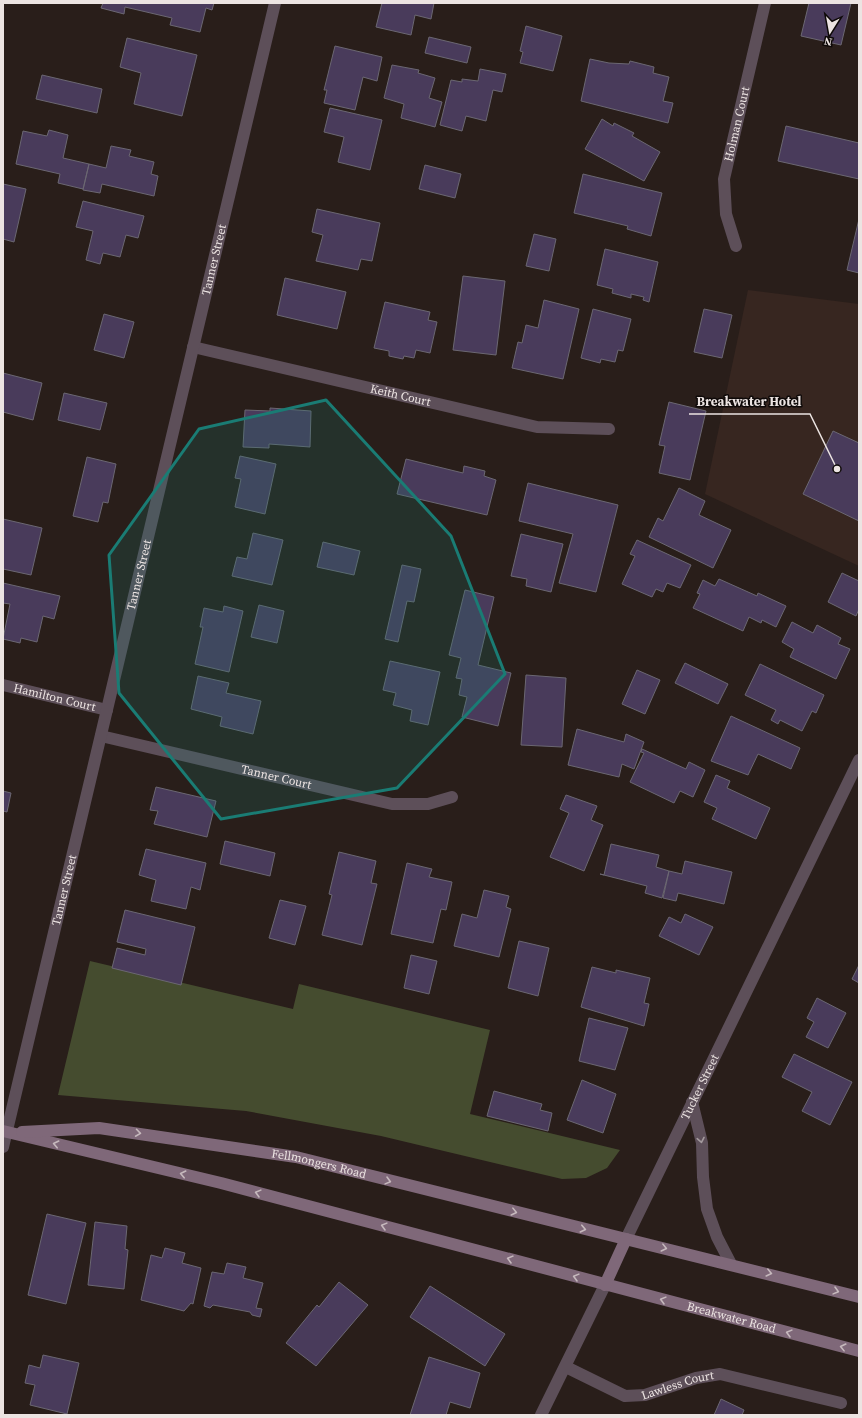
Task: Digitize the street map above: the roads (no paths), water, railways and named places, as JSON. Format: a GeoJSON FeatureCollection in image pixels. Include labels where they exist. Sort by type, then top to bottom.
{"type":"FeatureCollection","features":[{"type":"Feature","properties":{"kind":"main road","name":"Fellmongers Road"},"geometry":{"type":"LineString","coordinates":[[5,1132],[99,1128],[296,1157],[626,1239]]}},
{"type":"Feature","properties":{"kind":"main road"},"geometry":{"type":"LineString","coordinates":[[5,1132],[221,1183],[605,1285]]}},
{"type":"Feature","properties":{"kind":"main road"},"geometry":{"type":"LineString","coordinates":[[626,1239],[859,1297]]}},
{"type":"Feature","properties":{"kind":"main road","name":"Tucker Street"},"geometry":{"type":"LineString","coordinates":[[605,1285],[626,1239]]}},
{"type":"Feature","properties":{"kind":"main road","name":"Breakwater Road"},"geometry":{"type":"LineString","coordinates":[[605,1285],[859,1351]]}},
{"type":"Feature","properties":{"kind":"street","name":"Tanner Street"},"geometry":{"type":"LineString","coordinates":[[3,1147],[5,1132],[101,736],[275,3]]}},
{"type":"Feature","properties":{"kind":"street","name":"Holman Court"},"geometry":{"type":"LineString","coordinates":[[736,246],[726,214],[724,179],[765,3]]}},
{"type":"Feature","properties":{"kind":"street","name":"Keith Court"},"geometry":{"type":"LineString","coordinates":[[193,347],[537,427],[609,429]]}},
{"type":"Feature","properties":{"kind":"street","name":"Hamilton Court"},"geometry":{"type":"LineString","coordinates":[[3,685],[106,710]]}},
{"type":"Feature","properties":{"kind":"street","name":"Tanner Court"},"geometry":{"type":"LineString","coordinates":[[101,736],[392,804],[428,804],[452,797]]}},
{"type":"Feature","properties":{"kind":"street","name":"Tucker Street"},"geometry":{"type":"LineString","coordinates":[[626,1239],[859,760]]}},
{"type":"Feature","properties":{"kind":"street"},"geometry":{"type":"LineString","coordinates":[[692,1102],[702,1143],[703,1177],[707,1209],[717,1237],[731,1264]]}},
{"type":"Feature","properties":{"kind":"street","name":"Tucker Street"},"geometry":{"type":"LineString","coordinates":[[541,1415],[566,1367],[605,1285]]}},
{"type":"Feature","properties":{"kind":"street","name":"Lawless Court"},"geometry":{"type":"LineString","coordinates":[[566,1367],[625,1396],[645,1395],[696,1378],[720,1374],[841,1403]]}},
{"type":"Feature","properties":{"kind":"place","name":"Breakwater Hotel"},"geometry":{"type":"Point","coordinates":[837,469]}}]}
